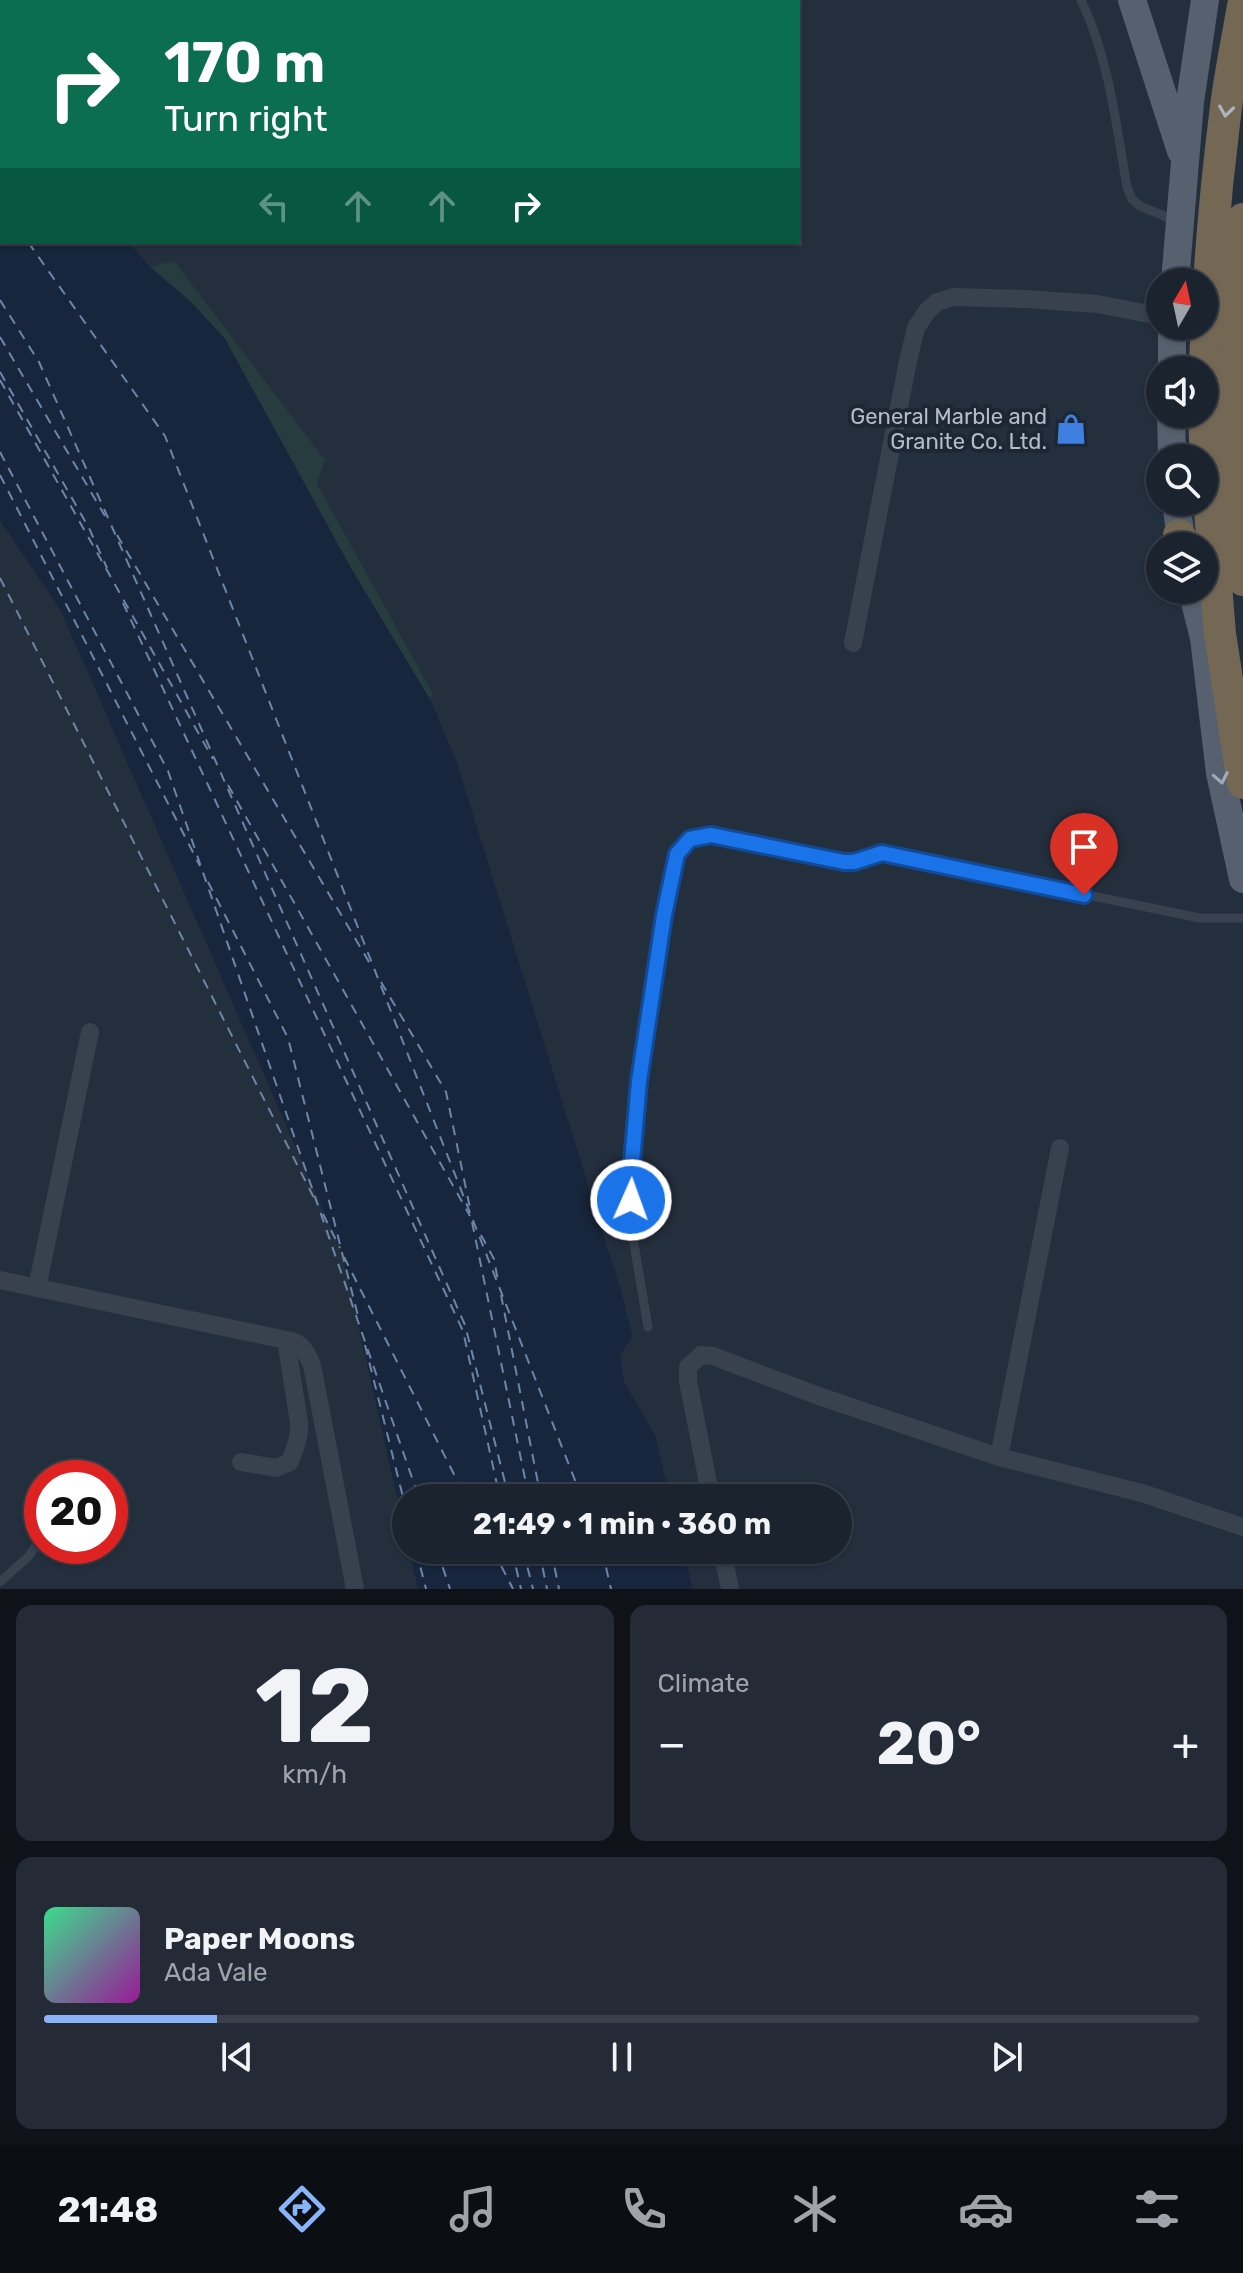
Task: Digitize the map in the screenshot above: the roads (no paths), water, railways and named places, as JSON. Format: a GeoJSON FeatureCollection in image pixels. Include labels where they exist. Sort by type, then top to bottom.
{"type":"FeatureCollection","features":[{"type":"Feature","properties":{"kind":"highway"},"geometry":{"type":"LineString","coordinates":[[1205,356],[1225,114],[1243,6]]}},
{"type":"Feature","properties":{"kind":"highway"},"geometry":{"type":"LineString","coordinates":[[1243,219],[1233,442],[1243,580]]}},
{"type":"Feature","properties":{"kind":"highway"},"geometry":{"type":"LineString","coordinates":[[1194,532],[1206,463],[1205,428]]}},
{"type":"Feature","properties":{"kind":"highway"},"geometry":{"type":"LineString","coordinates":[[1208,604],[1222,638]]}},
{"type":"Feature","properties":{"kind":"highway"},"geometry":{"type":"LineString","coordinates":[[1211,604],[1222,638],[1243,783]]}},
{"type":"Feature","properties":{"kind":"main road"},"geometry":{"type":"LineString","coordinates":[[1132,0],[1185,165]]}},
{"type":"Feature","properties":{"kind":"main road"},"geometry":{"type":"LineString","coordinates":[[1176,268],[1190,102],[1205,0]]}},
{"type":"Feature","properties":{"kind":"main road"},"geometry":{"type":"LineString","coordinates":[[1201,604],[1222,638],[1220,773],[1243,879]]}},
{"type":"Feature","properties":{"kind":"street"},"geometry":{"type":"LineString","coordinates":[[853,643],[908,361],[916,328],[927,311],[937,302],[953,297],[1097,304],[1146,313]]}},
{"type":"Feature","properties":{"kind":"street"},"geometry":{"type":"LineString","coordinates":[[37,1288],[90,1032]]}},
{"type":"Feature","properties":{"kind":"street"},"geometry":{"type":"LineString","coordinates":[[999,1457],[1060,1148]]}},
{"type":"Feature","properties":{"kind":"street"},"geometry":{"type":"LineString","coordinates":[[0,1280],[294,1341],[302,1346],[312,1365],[355,1589]]}},
{"type":"Feature","properties":{"kind":"street"},"geometry":{"type":"LineString","coordinates":[[241,1462],[276,1468],[290,1462],[296,1446],[300,1435],[299,1423],[286,1340]]}},
{"type":"Feature","properties":{"kind":"street"},"geometry":{"type":"LineString","coordinates":[[708,1484],[688,1381],[688,1367],[701,1355],[713,1356],[816,1395],[999,1457],[1142,1493],[1243,1527]]}},
{"type":"Feature","properties":{"kind":"street"},"geometry":{"type":"LineString","coordinates":[[725,1564],[730,1589]]}},
{"type":"Feature","properties":{"kind":"lane"},"geometry":{"type":"LineString","coordinates":[[1081,0],[1092,22],[1111,94],[1127,187],[1132,199],[1140,206],[1180,222]]}},
{"type":"Feature","properties":{"kind":"lane"},"geometry":{"type":"LineString","coordinates":[[648,1327],[631,1226],[631,1174],[639,1081],[664,915],[677,854],[690,839],[711,835],[844,862],[882,853],[1200,918],[1243,918]]}},
{"type":"Feature","properties":{"kind":"lane"},"geometry":{"type":"LineString","coordinates":[[0,1582],[24,1560]]}},
{"type":"Feature","properties":{"kind":"water"},"geometry":{"type":"Polygon","coordinates":[[[0,244],[131,244],[150,267],[192,303],[225,339],[352,570],[431,701],[457,763],[621,1291],[632,1336],[620,1356],[624,1382],[655,1435],[667,1484],[394,1484],[342,1253],[61,611],[0,520],[0,244]]]}},
{"type":"Feature","properties":{"kind":"water"},"geometry":{"type":"Polygon","coordinates":[[[412,1564],[687,1564],[693,1589],[418,1589],[412,1564]]]}},
{"type":"Feature","properties":{"kind":"place","name":"General Marble and Granite Co. Ltd."},"geometry":{"type":"Point","coordinates":[1071,429]}}]}
